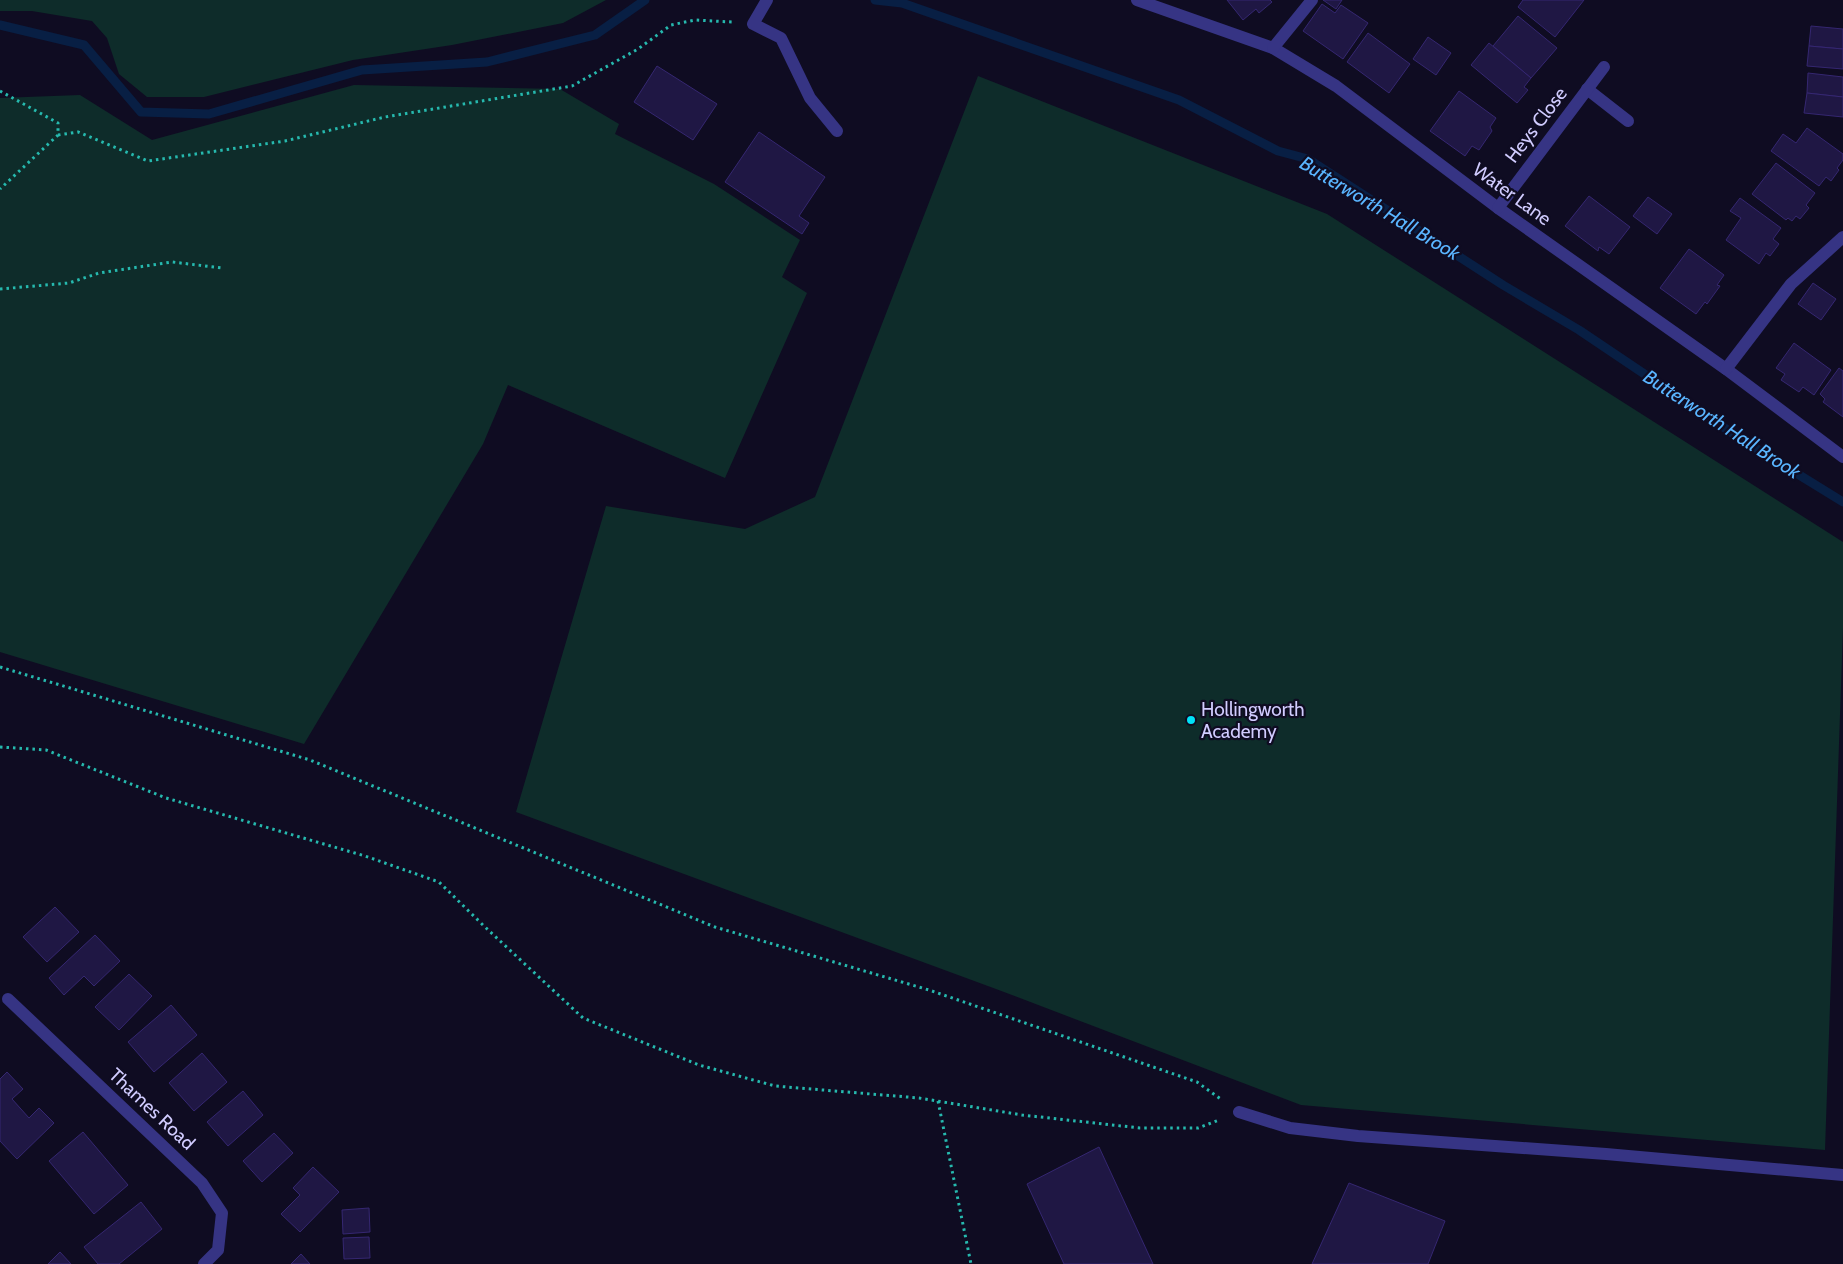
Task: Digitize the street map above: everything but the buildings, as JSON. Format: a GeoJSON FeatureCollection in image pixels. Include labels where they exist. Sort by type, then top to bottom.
{"type":"FeatureCollection","features":[{"type":"Feature","properties":{"kind":"street"},"geometry":{"type":"LineString","coordinates":[[767,0],[753,24],[781,38],[810,98],[837,131]]}},
{"type":"Feature","properties":{"kind":"street","name":"Water Lane"},"geometry":{"type":"LineString","coordinates":[[1137,0],[1274,48],[1336,86],[1498,208],[1726,369],[1843,456]]}},
{"type":"Feature","properties":{"kind":"street"},"geometry":{"type":"LineString","coordinates":[[1274,48],[1312,0]]}},
{"type":"Feature","properties":{"kind":"street","name":"Heys Close"},"geometry":{"type":"LineString","coordinates":[[1498,208],[1604,67]]}},
{"type":"Feature","properties":{"kind":"street","name":"Heys Close"},"geometry":{"type":"LineString","coordinates":[[1587,89],[1628,121]]}},
{"type":"Feature","properties":{"kind":"street"},"geometry":{"type":"LineString","coordinates":[[1726,369],[1791,284],[1843,237]]}},
{"type":"Feature","properties":{"kind":"street","name":"Thames Road"},"geometry":{"type":"LineString","coordinates":[[8,999],[202,1183],[222,1213],[218,1250],[204,1264]]}},
{"type":"Feature","properties":{"kind":"street"},"geometry":{"type":"LineString","coordinates":[[1239,1112],[1290,1128],[1358,1136],[1606,1154],[1843,1176]]}},
{"type":"Feature","properties":{"kind":"path"},"geometry":{"type":"LineString","coordinates":[[0,189],[58,135],[78,132],[148,161],[285,141],[385,117],[572,86],[638,50],[671,25],[695,20],[753,24]]}},
{"type":"Feature","properties":{"kind":"path"},"geometry":{"type":"LineString","coordinates":[[0,91],[58,123],[58,135]]}},
{"type":"Feature","properties":{"kind":"path"},"geometry":{"type":"LineString","coordinates":[[0,289],[69,283],[99,273],[172,262],[223,268]]}},
{"type":"Feature","properties":{"kind":"path"},"geometry":{"type":"LineString","coordinates":[[0,666],[310,760],[715,927],[928,990],[1197,1082],[1239,1112]]}},
{"type":"Feature","properties":{"kind":"path"},"geometry":{"type":"LineString","coordinates":[[0,746],[46,750],[166,798],[365,856],[439,882],[584,1018],[699,1065],[775,1086],[938,1101],[1022,1115],[1140,1128],[1198,1128],[1239,1112]]}},
{"type":"Feature","properties":{"kind":"path"},"geometry":{"type":"LineString","coordinates":[[938,1101],[971,1264]]}},
{"type":"Feature","properties":{"kind":"green space"},"geometry":{"type":"Polygon","coordinates":[[[0,0],[606,0],[563,23],[452,45],[353,60],[204,97],[147,97],[119,74],[107,38],[92,21],[32,11],[0,11],[0,0]]]}},
{"type":"Feature","properties":{"kind":"green space","name":"Hollingworth Academy"},"geometry":{"type":"Polygon","coordinates":[[[978,76],[1327,214],[1843,542],[1843,628],[1825,1150],[1301,1105],[996,989],[516,812],[606,506],[745,529],[815,497],[978,76]]]}},
{"type":"Feature","properties":{"kind":"green space"},"geometry":{"type":"Polygon","coordinates":[[[354,85],[560,89],[619,124],[615,134],[714,184],[800,240],[782,277],[807,293],[725,478],[508,385],[483,444],[304,744],[0,652],[0,98],[80,95],[152,140],[354,85]]]}},
{"type":"Feature","properties":{"kind":"waterway","name":"Butterworth Hall Brook"},"geometry":{"type":"LineString","coordinates":[[0,25],[84,45],[141,112],[209,114],[362,70],[487,62],[595,35],[645,0]]}},
{"type":"Feature","properties":{"kind":"waterway","name":"Butterworth Hall Brook"},"geometry":{"type":"LineString","coordinates":[[875,0],[902,3],[1179,100],[1278,151],[1308,159],[1503,285],[1579,330],[1741,439],[1843,502]]}},
{"type":"Feature","properties":{"kind":"place","name":"Hollingworth Academy"},"geometry":{"type":"Point","coordinates":[1191,720]}}]}
